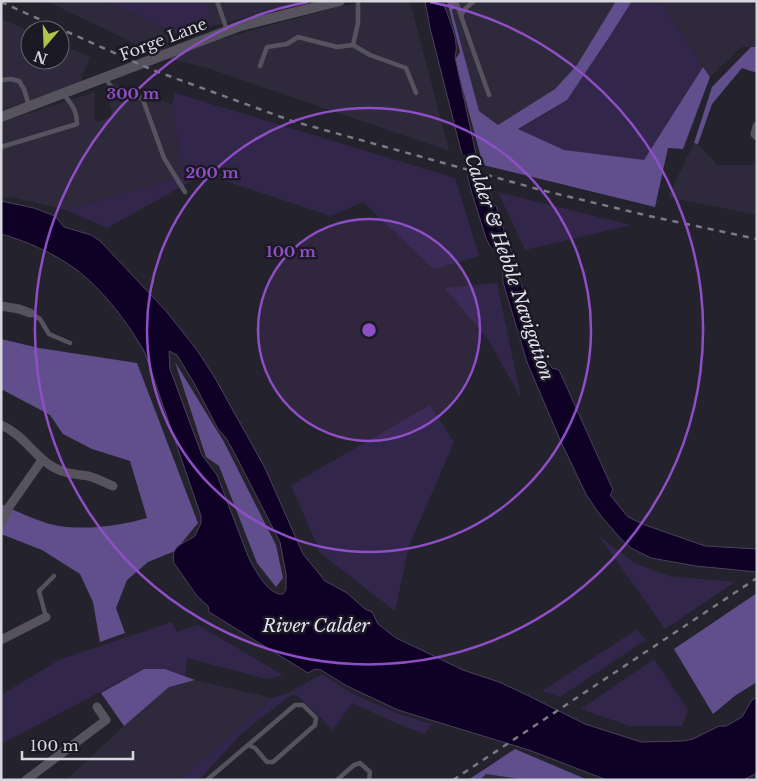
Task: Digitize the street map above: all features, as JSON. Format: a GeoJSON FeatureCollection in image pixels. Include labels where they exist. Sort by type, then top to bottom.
{"type":"FeatureCollection","features":[{"type":"Feature","properties":{"kind":"street","name":"Forge Lane"},"geometry":{"type":"LineString","coordinates":[[1,117],[240,26],[315,4],[340,1]]}},
{"type":"Feature","properties":{"kind":"street"},"geometry":{"type":"LineString","coordinates":[[757,126],[755,134],[757,136]]}},
{"type":"Feature","properties":{"kind":"street"},"geometry":{"type":"LineString","coordinates":[[1,306],[19,308],[30,313]]}},
{"type":"Feature","properties":{"kind":"street"},"geometry":{"type":"LineString","coordinates":[[1,425],[15,432],[42,460],[62,472],[87,476],[113,486]]}},
{"type":"Feature","properties":{"kind":"street"},"geometry":{"type":"LineString","coordinates":[[1,524],[5,506],[42,460]]}},
{"type":"Feature","properties":{"kind":"street"},"geometry":{"type":"LineString","coordinates":[[1,640],[46,617]]}},
{"type":"Feature","properties":{"kind":"street"},"geometry":{"type":"LineString","coordinates":[[26,780],[106,720],[97,707]]}},
{"type":"Feature","properties":{"kind":"lane"},"geometry":{"type":"LineString","coordinates":[[217,1],[218,9],[227,31]]}},
{"type":"Feature","properties":{"kind":"lane"},"geometry":{"type":"LineString","coordinates":[[353,45],[358,23],[358,1]]}},
{"type":"Feature","properties":{"kind":"lane"},"geometry":{"type":"LineString","coordinates":[[456,1],[489,95]]}},
{"type":"Feature","properties":{"kind":"lane"},"geometry":{"type":"LineString","coordinates":[[461,16],[465,9],[474,1]]}},
{"type":"Feature","properties":{"kind":"lane"},"geometry":{"type":"LineString","coordinates":[[260,66],[267,46],[287,44],[298,38],[337,47],[353,45],[370,55],[406,68],[416,94]]}},
{"type":"Feature","properties":{"kind":"lane"},"geometry":{"type":"LineString","coordinates":[[104,77],[113,89],[134,92],[143,100],[164,158],[185,192]]}},
{"type":"Feature","properties":{"kind":"lane"},"geometry":{"type":"LineString","coordinates":[[1,80],[11,79],[19,81],[29,106]]}},
{"type":"Feature","properties":{"kind":"lane"},"geometry":{"type":"LineString","coordinates":[[1,147],[77,124],[77,116],[73,105],[62,93]]}},
{"type":"Feature","properties":{"kind":"lane"},"geometry":{"type":"LineString","coordinates":[[30,313],[40,319],[49,334],[70,344]]}},
{"type":"Feature","properties":{"kind":"lane"},"geometry":{"type":"LineString","coordinates":[[46,617],[39,591],[54,576]]}},
{"type":"Feature","properties":{"kind":"lane"},"geometry":{"type":"LineString","coordinates":[[207,780],[248,745],[295,705],[303,705],[316,718],[315,725],[273,762],[267,762],[255,748],[248,745]]}},
{"type":"Feature","properties":{"kind":"lane"},"geometry":{"type":"LineString","coordinates":[[337,780],[354,764],[360,763],[370,772],[369,780]]}},
{"type":"Feature","properties":{"kind":"shaded area"},"geometry":{"type":"Polygon","coordinates":[[[46,1],[107,1],[174,34],[166,48],[155,53],[46,1]]]}},
{"type":"Feature","properties":{"kind":"shaded area"},"geometry":{"type":"Polygon","coordinates":[[[107,1],[207,1],[212,26],[174,34],[107,1]]]}},
{"type":"Feature","properties":{"kind":"shaded area"},"geometry":{"type":"Polygon","coordinates":[[[207,1],[314,1],[212,26],[207,1]]]}},
{"type":"Feature","properties":{"kind":"shaded area"},"geometry":{"type":"Polygon","coordinates":[[[374,1],[410,1],[449,151],[207,68],[168,58],[217,40],[341,6],[374,1]]]}},
{"type":"Feature","properties":{"kind":"shaded area"},"geometry":{"type":"Polygon","coordinates":[[[447,1],[458,1],[452,11],[479,111],[498,125],[555,89],[577,65],[616,1],[632,1],[567,100],[518,129],[564,150],[644,160],[703,67],[710,77],[683,149],[668,148],[655,207],[483,165],[455,60],[460,52],[447,1]]]}},
{"type":"Feature","properties":{"kind":"shaded area"},"geometry":{"type":"Polygon","coordinates":[[[458,1],[616,1],[577,65],[555,89],[498,125],[479,111],[452,11],[458,1]]]}},
{"type":"Feature","properties":{"kind":"shaded area"},"geometry":{"type":"Polygon","coordinates":[[[632,1],[660,1],[703,67],[644,161],[564,150],[518,130],[567,100],[632,1]]]}},
{"type":"Feature","properties":{"kind":"shaded area"},"geometry":{"type":"Polygon","coordinates":[[[660,1],[757,1],[757,47],[741,47],[710,77],[660,1]]]}},
{"type":"Feature","properties":{"kind":"shaded area"},"geometry":{"type":"Polygon","coordinates":[[[1,19],[20,27],[20,70],[70,70],[70,48],[90,57],[79,85],[1,110],[1,19]]]}},
{"type":"Feature","properties":{"kind":"shaded area"},"geometry":{"type":"Polygon","coordinates":[[[751,47],[757,47],[757,73],[742,68],[712,104],[698,144],[694,143],[712,87],[751,47]]]}},
{"type":"Feature","properties":{"kind":"shaded area"},"geometry":{"type":"Polygon","coordinates":[[[113,83],[172,104],[182,172],[152,185],[66,210],[12,197],[1,199],[1,122],[95,92],[95,122],[113,117],[105,87],[113,83]]]}},
{"type":"Feature","properties":{"kind":"shaded area"},"geometry":{"type":"Polygon","coordinates":[[[175,93],[455,178],[479,256],[434,269],[363,202],[331,216],[204,174],[107,228],[66,210],[152,185],[182,172],[172,104],[175,93]]]}},
{"type":"Feature","properties":{"kind":"shaded area"},"geometry":{"type":"Polygon","coordinates":[[[694,143],[698,144],[717,165],[757,165],[757,215],[668,197],[694,143]]]}},
{"type":"Feature","properties":{"kind":"shaded area"},"geometry":{"type":"Polygon","coordinates":[[[498,192],[631,225],[525,250],[498,192]]]}},
{"type":"Feature","properties":{"kind":"shaded area"},"geometry":{"type":"Polygon","coordinates":[[[497,283],[521,398],[487,338],[445,288],[497,283]]]}},
{"type":"Feature","properties":{"kind":"shaded area"},"geometry":{"type":"Polygon","coordinates":[[[1,339],[39,348],[137,363],[198,523],[175,551],[148,562],[127,580],[116,608],[125,633],[100,642],[93,602],[80,574],[42,550],[1,534],[1,504],[30,517],[59,526],[81,528],[103,526],[147,518],[130,461],[92,449],[63,434],[50,415],[1,389],[1,339]]]}},
{"type":"Feature","properties":{"kind":"shaded area"},"geometry":{"type":"Polygon","coordinates":[[[175,362],[224,442],[276,545],[283,578],[276,587],[257,563],[219,466],[206,457],[175,362]]]}},
{"type":"Feature","properties":{"kind":"shaded area"},"geometry":{"type":"Polygon","coordinates":[[[430,405],[454,442],[409,546],[395,611],[320,553],[291,485],[430,405]]]}},
{"type":"Feature","properties":{"kind":"shaded area"},"geometry":{"type":"Polygon","coordinates":[[[599,536],[634,563],[669,576],[735,582],[665,629],[599,536]]]}},
{"type":"Feature","properties":{"kind":"shaded area"},"geometry":{"type":"Polygon","coordinates":[[[757,593],[757,682],[736,695],[713,714],[674,649],[757,593]]]}},
{"type":"Feature","properties":{"kind":"shaded area"},"geometry":{"type":"Polygon","coordinates":[[[172,622],[177,632],[198,625],[283,675],[266,679],[187,658],[185,676],[165,669],[144,669],[1,744],[1,695],[61,659],[172,622]]]}},
{"type":"Feature","properties":{"kind":"shaded area"},"geometry":{"type":"Polygon","coordinates":[[[636,630],[646,640],[560,697],[542,691],[636,630]]]}},
{"type":"Feature","properties":{"kind":"shaded area"},"geometry":{"type":"Polygon","coordinates":[[[654,659],[688,710],[682,726],[629,726],[581,709],[654,659]]]}},
{"type":"Feature","properties":{"kind":"shaded area"},"geometry":{"type":"Polygon","coordinates":[[[144,669],[165,669],[195,680],[169,687],[124,726],[101,693],[144,669]]]}},
{"type":"Feature","properties":{"kind":"shaded area"},"geometry":{"type":"Polygon","coordinates":[[[322,674],[351,693],[399,714],[432,724],[424,734],[352,703],[333,730],[298,696],[291,695],[241,734],[199,780],[178,780],[272,698],[289,693],[322,674]]]}},
{"type":"Feature","properties":{"kind":"shaded area"},"geometry":{"type":"Polygon","coordinates":[[[195,680],[272,698],[178,780],[66,780],[169,687],[195,680]]]}},
{"type":"Feature","properties":{"kind":"shaded area"},"geometry":{"type":"Polygon","coordinates":[[[515,749],[588,780],[527,780],[486,774],[480,780],[468,780],[515,749]]]}},
{"type":"Feature","properties":{"kind":"shaded area"},"geometry":{"type":"Polygon","coordinates":[[[486,774],[525,779],[527,780],[480,780],[486,774]]]}},
{"type":"Feature","properties":{"kind":"water","name":"Calder & Hebble Navigation"},"geometry":{"type":"Polygon","coordinates":[[[425,1],[443,1],[455,36],[455,57],[482,182],[488,185],[493,204],[496,206],[546,359],[552,368],[559,370],[613,490],[610,495],[628,517],[645,525],[705,546],[757,549],[757,572],[696,566],[651,558],[631,548],[621,539],[587,496],[561,442],[527,362],[503,282],[503,267],[499,256],[486,238],[471,190],[430,28],[425,1]]]}},
{"type":"Feature","properties":{"kind":"water","name":"River Calder"},"geometry":{"type":"Polygon","coordinates":[[[1,201],[34,208],[55,216],[64,227],[91,235],[100,241],[166,311],[197,350],[215,378],[265,468],[303,554],[325,581],[347,593],[365,609],[372,612],[378,624],[396,638],[463,670],[499,682],[585,724],[641,742],[693,739],[719,726],[726,726],[742,717],[752,700],[757,697],[757,773],[743,780],[607,780],[529,750],[398,710],[347,686],[321,670],[315,669],[308,673],[209,612],[208,606],[197,596],[174,563],[174,552],[182,543],[195,536],[201,523],[201,516],[145,353],[115,308],[87,278],[60,259],[21,240],[1,234],[1,201]],[[169,351],[170,369],[202,455],[217,475],[254,567],[272,591],[283,594],[286,590],[286,574],[280,542],[235,454],[226,438],[218,429],[177,355],[169,351]]]}},
{"type":"Feature","properties":{"kind":"pier"},"geometry":{"type":"Polygon","coordinates":[[[459,153],[480,160],[484,180],[488,182],[465,175],[459,153]]]}},
{"type":"Feature","properties":{"kind":"railway"},"geometry":{"type":"LineString","coordinates":[[1,2],[150,69],[292,121],[541,190],[757,239]]}},
{"type":"Feature","properties":{"kind":"railway"},"geometry":{"type":"LineString","coordinates":[[453,780],[757,578]]}}]}
